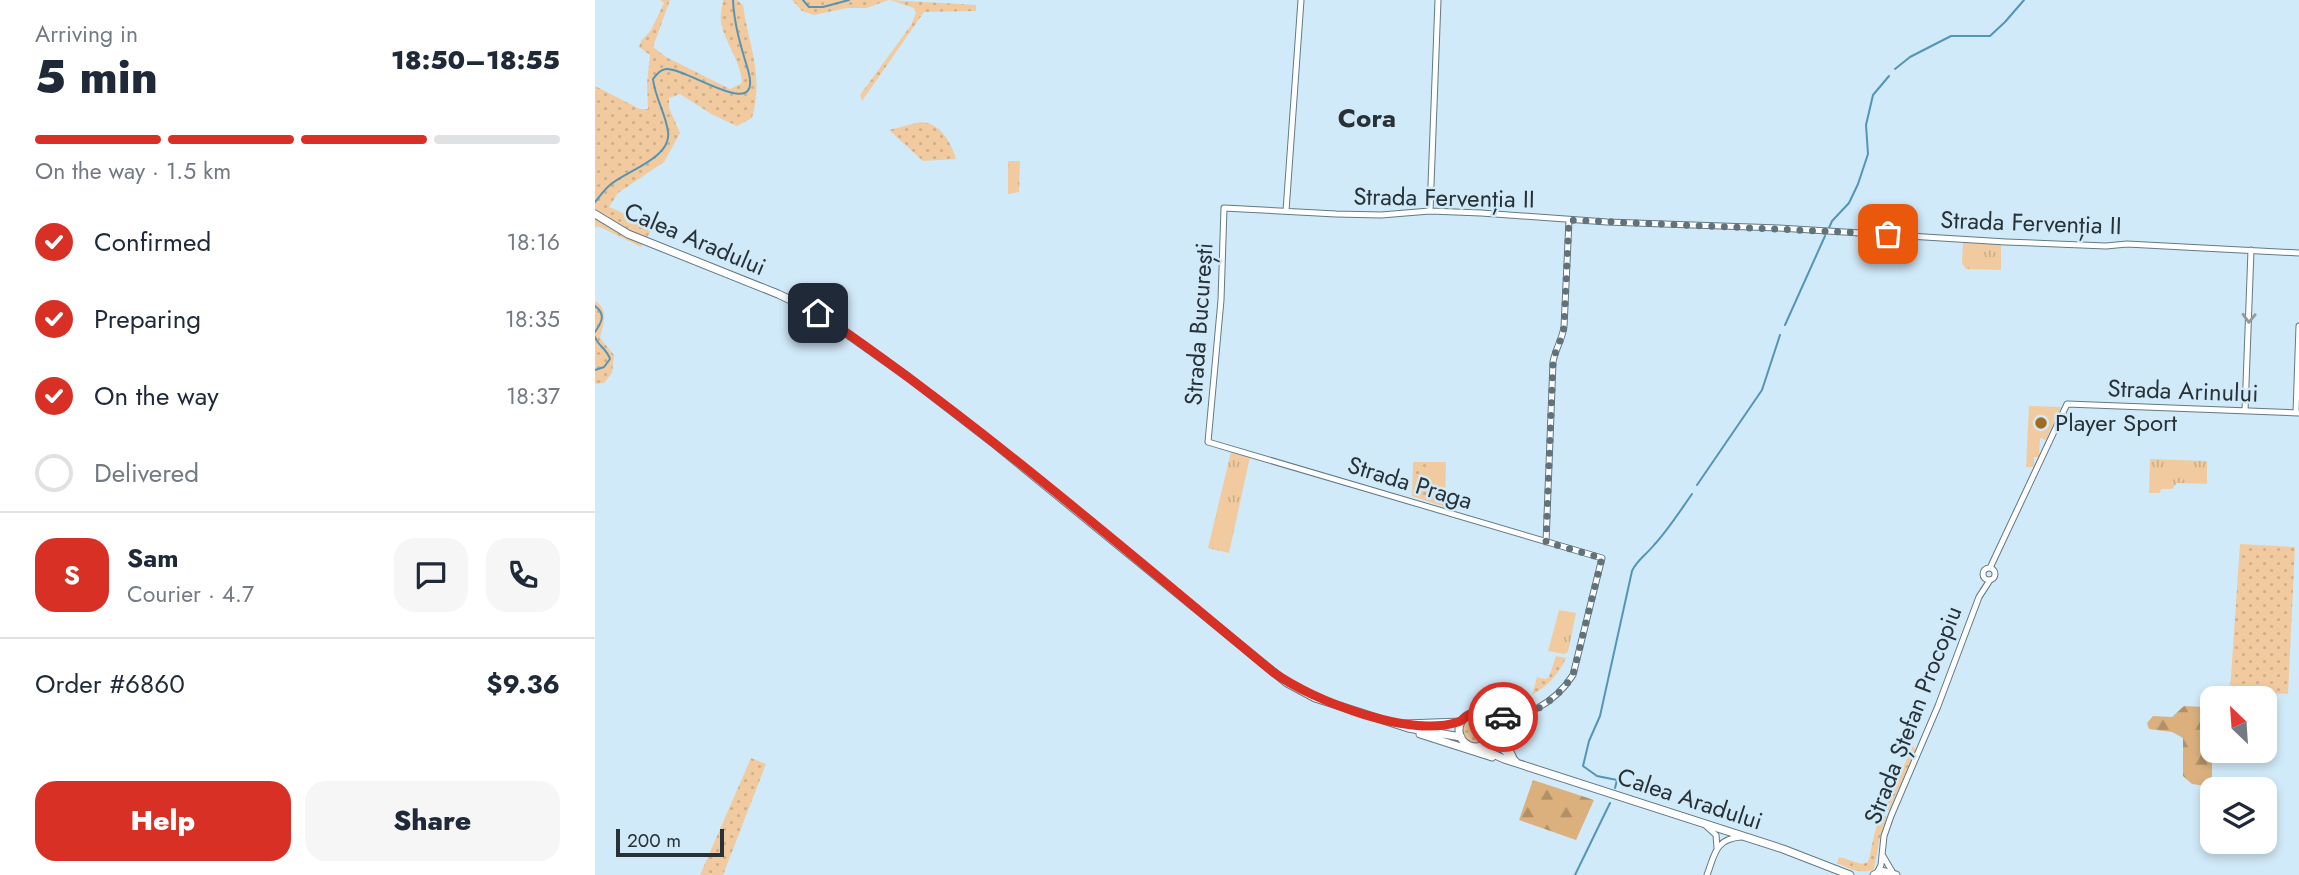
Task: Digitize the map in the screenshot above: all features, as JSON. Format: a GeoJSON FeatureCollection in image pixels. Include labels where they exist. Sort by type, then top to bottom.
{"type":"FeatureCollection","features":[{"type":"Feature","properties":{"kind":"main road","name":"Calea Aradului"},"geometry":{"type":"LineString","coordinates":[[595,214],[628,234],[778,294],[818,313],[908,377],[996,445],[1287,682],[1315,698],[1418,731],[1461,737]]}},
{"type":"Feature","properties":{"kind":"main road"},"geometry":{"type":"LineString","coordinates":[[1472,714],[1488,718],[1492,726],[1491,736],[1485,744],[1478,747],[1469,746],[1461,737],[1461,722],[1472,714]]}},
{"type":"Feature","properties":{"kind":"main road","name":"Calea Aradului"},"geometry":{"type":"LineString","coordinates":[[1397,724],[1461,722]]}},
{"type":"Feature","properties":{"kind":"main road"},"geometry":{"type":"LineString","coordinates":[[1397,724],[1407,730],[1507,762],[1516,762]]}},
{"type":"Feature","properties":{"kind":"main road","name":"Calea Aradului"},"geometry":{"type":"LineString","coordinates":[[1491,736],[1516,762]]}},
{"type":"Feature","properties":{"kind":"main road","name":"Calea Aradului"},"geometry":{"type":"LineString","coordinates":[[1478,747],[1504,759],[1744,836],[1850,875]]}},
{"type":"Feature","properties":{"kind":"main road"},"geometry":{"type":"LineString","coordinates":[[1875,874],[1888,871],[1894,874]]}},
{"type":"Feature","properties":{"kind":"street"},"geometry":{"type":"LineString","coordinates":[[1286,211],[1301,0]]}},
{"type":"Feature","properties":{"kind":"street"},"geometry":{"type":"LineString","coordinates":[[1430,211],[1438,0]]}},
{"type":"Feature","properties":{"kind":"street","name":"Strada Fervenția II"},"geometry":{"type":"LineString","coordinates":[[1224,208],[1381,215],[1430,211],[2006,242],[2106,246],[2127,244],[2299,253]]}},
{"type":"Feature","properties":{"kind":"street","name":"Strada București"},"geometry":{"type":"LineString","coordinates":[[1208,442],[1221,300],[1224,208]]}},
{"type":"Feature","properties":{"kind":"street"},"geometry":{"type":"LineString","coordinates":[[1546,542],[1553,362],[1555,352],[1562,341],[1564,327],[1569,220]]}},
{"type":"Feature","properties":{"kind":"street"},"geometry":{"type":"LineString","coordinates":[[2245,411],[2251,250]]}},
{"type":"Feature","properties":{"kind":"street"},"geometry":{"type":"LineString","coordinates":[[2297,413],[2299,326]]}},
{"type":"Feature","properties":{"kind":"street","name":"Strada Arinului"},"geometry":{"type":"LineString","coordinates":[[1992,569],[2067,404],[2297,413]]}},
{"type":"Feature","properties":{"kind":"street","name":"Strada Praga"},"geometry":{"type":"LineString","coordinates":[[1208,442],[1602,558],[1573,675],[1545,704],[1524,714]]}},
{"type":"Feature","properties":{"kind":"street"},"geometry":{"type":"LineString","coordinates":[[1992,569],[1995,577],[1987,579],[1984,571],[1992,569]]}},
{"type":"Feature","properties":{"kind":"street","name":"Strada Ștefan Procopiu"},"geometry":{"type":"LineString","coordinates":[[1875,874],[1881,865],[1884,836],[1891,816],[1938,706],[1987,579]]}},
{"type":"Feature","properties":{"kind":"street"},"geometry":{"type":"LineString","coordinates":[[1488,718],[1524,714]]}},
{"type":"Feature","properties":{"kind":"street"},"geometry":{"type":"LineString","coordinates":[[1491,736],[1499,727],[1524,714]]}},
{"type":"Feature","properties":{"kind":"street"},"geometry":{"type":"LineString","coordinates":[[1516,762],[1507,745],[1507,733],[1524,714]]}},
{"type":"Feature","properties":{"kind":"street"},"geometry":{"type":"LineString","coordinates":[[1702,823],[1716,835],[1718,841],[1707,875]]}},
{"type":"Feature","properties":{"kind":"street"},"geometry":{"type":"LineString","coordinates":[[1717,850],[1725,840],[1744,836]]}},
{"type":"Feature","properties":{"kind":"street","name":"Strada Ștefan Procopiu"},"geometry":{"type":"LineString","coordinates":[[1881,853],[1894,874]]}},
{"type":"Feature","properties":{"kind":"green space"},"geometry":{"type":"Polygon","coordinates":[[[660,0],[670,0],[653,47],[666,57],[730,89],[742,83],[739,67],[721,23],[723,0],[737,0],[743,5],[757,88],[752,118],[737,126],[713,115],[680,94],[669,98],[669,108],[680,133],[664,162],[618,193],[609,207],[654,226],[641,247],[598,226],[595,228],[595,86],[640,109],[648,109],[650,55],[639,47],[664,3],[660,0]]]}},
{"type":"Feature","properties":{"kind":"green space"},"geometry":{"type":"Polygon","coordinates":[[[792,0],[889,0],[866,8],[847,8],[814,15],[802,11],[792,0]]]}},
{"type":"Feature","properties":{"kind":"green space"},"geometry":{"type":"Polygon","coordinates":[[[890,0],[976,5],[976,11],[924,12],[862,101],[860,95],[911,25],[916,13],[914,8],[890,0]]]}},
{"type":"Feature","properties":{"kind":"green space"},"geometry":{"type":"Polygon","coordinates":[[[920,122],[933,125],[944,134],[956,159],[923,161],[889,130],[920,122]]]}},
{"type":"Feature","properties":{"kind":"green space"},"geometry":{"type":"Polygon","coordinates":[[[1008,161],[1020,161],[1019,192],[1008,194],[1008,161]]]}},
{"type":"Feature","properties":{"kind":"green space"},"geometry":{"type":"Polygon","coordinates":[[[1963,242],[2001,244],[2001,270],[1966,269],[1962,263],[1963,242]]]}},
{"type":"Feature","properties":{"kind":"green space"},"geometry":{"type":"Polygon","coordinates":[[[595,301],[604,313],[600,338],[614,355],[612,373],[604,383],[595,384],[595,301]]]}},
{"type":"Feature","properties":{"kind":"green space","name":"Player Sport"},"geometry":{"type":"Polygon","coordinates":[[[2029,406],[2061,407],[2046,440],[2040,438],[2039,457],[2034,457],[2034,467],[2026,467],[2029,406]]]}},
{"type":"Feature","properties":{"kind":"green space"},"geometry":{"type":"Polygon","coordinates":[[[1231,452],[1250,457],[1229,553],[1208,548],[1231,452]]]}},
{"type":"Feature","properties":{"kind":"green space"},"geometry":{"type":"Polygon","coordinates":[[[2150,459],[2207,461],[2207,484],[2177,483],[2172,489],[2149,493],[2150,459]]]}},
{"type":"Feature","properties":{"kind":"green space"},"geometry":{"type":"Polygon","coordinates":[[[1413,462],[1430,462],[1430,502],[1412,496],[1413,462]]]}},
{"type":"Feature","properties":{"kind":"green space"},"geometry":{"type":"Polygon","coordinates":[[[1430,462],[1446,462],[1445,507],[1430,502],[1430,462]]]}},
{"type":"Feature","properties":{"kind":"green space"},"geometry":{"type":"Polygon","coordinates":[[[1218,510],[1237,514],[1229,552],[1210,547],[1218,510]]]}},
{"type":"Feature","properties":{"kind":"green space"},"geometry":{"type":"Polygon","coordinates":[[[2240,544],[2295,547],[2288,694],[2277,693],[2277,686],[2230,686],[2240,544]]]}},
{"type":"Feature","properties":{"kind":"green space"},"geometry":{"type":"Polygon","coordinates":[[[1559,610],[1576,613],[1568,652],[1564,654],[1548,651],[1559,610]]]}},
{"type":"Feature","properties":{"kind":"green space"},"geometry":{"type":"Polygon","coordinates":[[[1556,656],[1566,658],[1560,669],[1548,684],[1532,695],[1537,677],[1549,677],[1556,656]]]}},
{"type":"Feature","properties":{"kind":"green space"},"geometry":{"type":"Polygon","coordinates":[[[2184,706],[2200,707],[2200,763],[2212,763],[2212,777],[2200,777],[2200,785],[2192,784],[2183,776],[2183,738],[2172,732],[2149,729],[2147,723],[2153,716],[2172,717],[2184,706]]]}},
{"type":"Feature","properties":{"kind":"green space"},"geometry":{"type":"Polygon","coordinates":[[[1476,717],[1486,720],[1489,730],[1486,740],[1476,743],[1466,740],[1463,730],[1466,720],[1476,717]]]}},
{"type":"Feature","properties":{"kind":"green space"},"geometry":{"type":"Polygon","coordinates":[[[1913,746],[1916,750],[1889,811],[1884,810],[1913,746]]]}},
{"type":"Feature","properties":{"kind":"green space"},"geometry":{"type":"Polygon","coordinates":[[[751,758],[766,764],[723,875],[700,875],[751,758]]]}},
{"type":"Feature","properties":{"kind":"green space"},"geometry":{"type":"Polygon","coordinates":[[[1533,780],[1594,800],[1576,840],[1519,820],[1533,780]]]}},
{"type":"Feature","properties":{"kind":"green space"},"geometry":{"type":"Polygon","coordinates":[[[1882,815],[1887,817],[1874,869],[1860,871],[1837,863],[1839,857],[1862,864],[1868,862],[1882,815]]]}},
{"type":"Feature","properties":{"kind":"waterway"},"geometry":{"type":"LineString","coordinates":[[595,202],[610,185],[656,157],[667,141],[667,125],[653,79],[660,71],[676,71],[735,93],[745,93],[750,86],[736,27],[733,0]]}},
{"type":"Feature","properties":{"kind":"waterway"},"geometry":{"type":"LineString","coordinates":[[803,0],[809,7],[823,7],[849,0]]}},
{"type":"Feature","properties":{"kind":"waterway"},"geometry":{"type":"LineString","coordinates":[[1895,69],[1910,57],[1951,36],[1990,36],[2024,0]]}},
{"type":"Feature","properties":{"kind":"waterway"},"geometry":{"type":"LineString","coordinates":[[1829,228],[1849,203],[1858,184],[1868,154],[1866,125],[1873,95],[1889,76]]}},
{"type":"Feature","properties":{"kind":"waterway"},"geometry":{"type":"LineString","coordinates":[[1785,325],[1825,236]]}},
{"type":"Feature","properties":{"kind":"waterway"},"geometry":{"type":"LineString","coordinates":[[595,306],[601,312],[602,318],[595,332]]}},
{"type":"Feature","properties":{"kind":"waterway"},"geometry":{"type":"LineString","coordinates":[[1697,485],[1762,390],[1780,335]]}},
{"type":"Feature","properties":{"kind":"waterway"},"geometry":{"type":"LineString","coordinates":[[595,337],[610,359],[604,367],[595,370]]}},
{"type":"Feature","properties":{"kind":"waterway"},"geometry":{"type":"LineString","coordinates":[[1615,788],[1617,780],[1597,776],[1583,766],[1589,741],[1600,716],[1632,571],[1692,494]]}},
{"type":"Feature","properties":{"kind":"waterway"},"geometry":{"type":"LineString","coordinates":[[1575,875],[1610,803]]}},
{"type":"Feature","properties":{"kind":"way so far"},"geometry":{"type":"LineString","coordinates":[[1503,717],[1524,714],[1545,704],[1573,675],[1602,558],[1546,542],[1553,362],[1555,352],[1562,341],[1564,327],[1569,220],[1888,234]]}},
{"type":"Feature","properties":{"kind":"place","name":"Player Sport"},"geometry":{"type":"Point","coordinates":[2041,423]}},
{"type":"Feature","properties":{"kind":"district","name":"Cora"},"geometry":{"type":"Point","coordinates":[1367,118]}},
{"type":"Feature","properties":{"kind":"route"},"geometry":{"type":"LineString","coordinates":[[818,313],[908,377],[996,445],[1273,672],[1303,692],[1397,724],[1461,722],[1468,715],[1475,713],[1492,719],[1503,717]]}}]}
